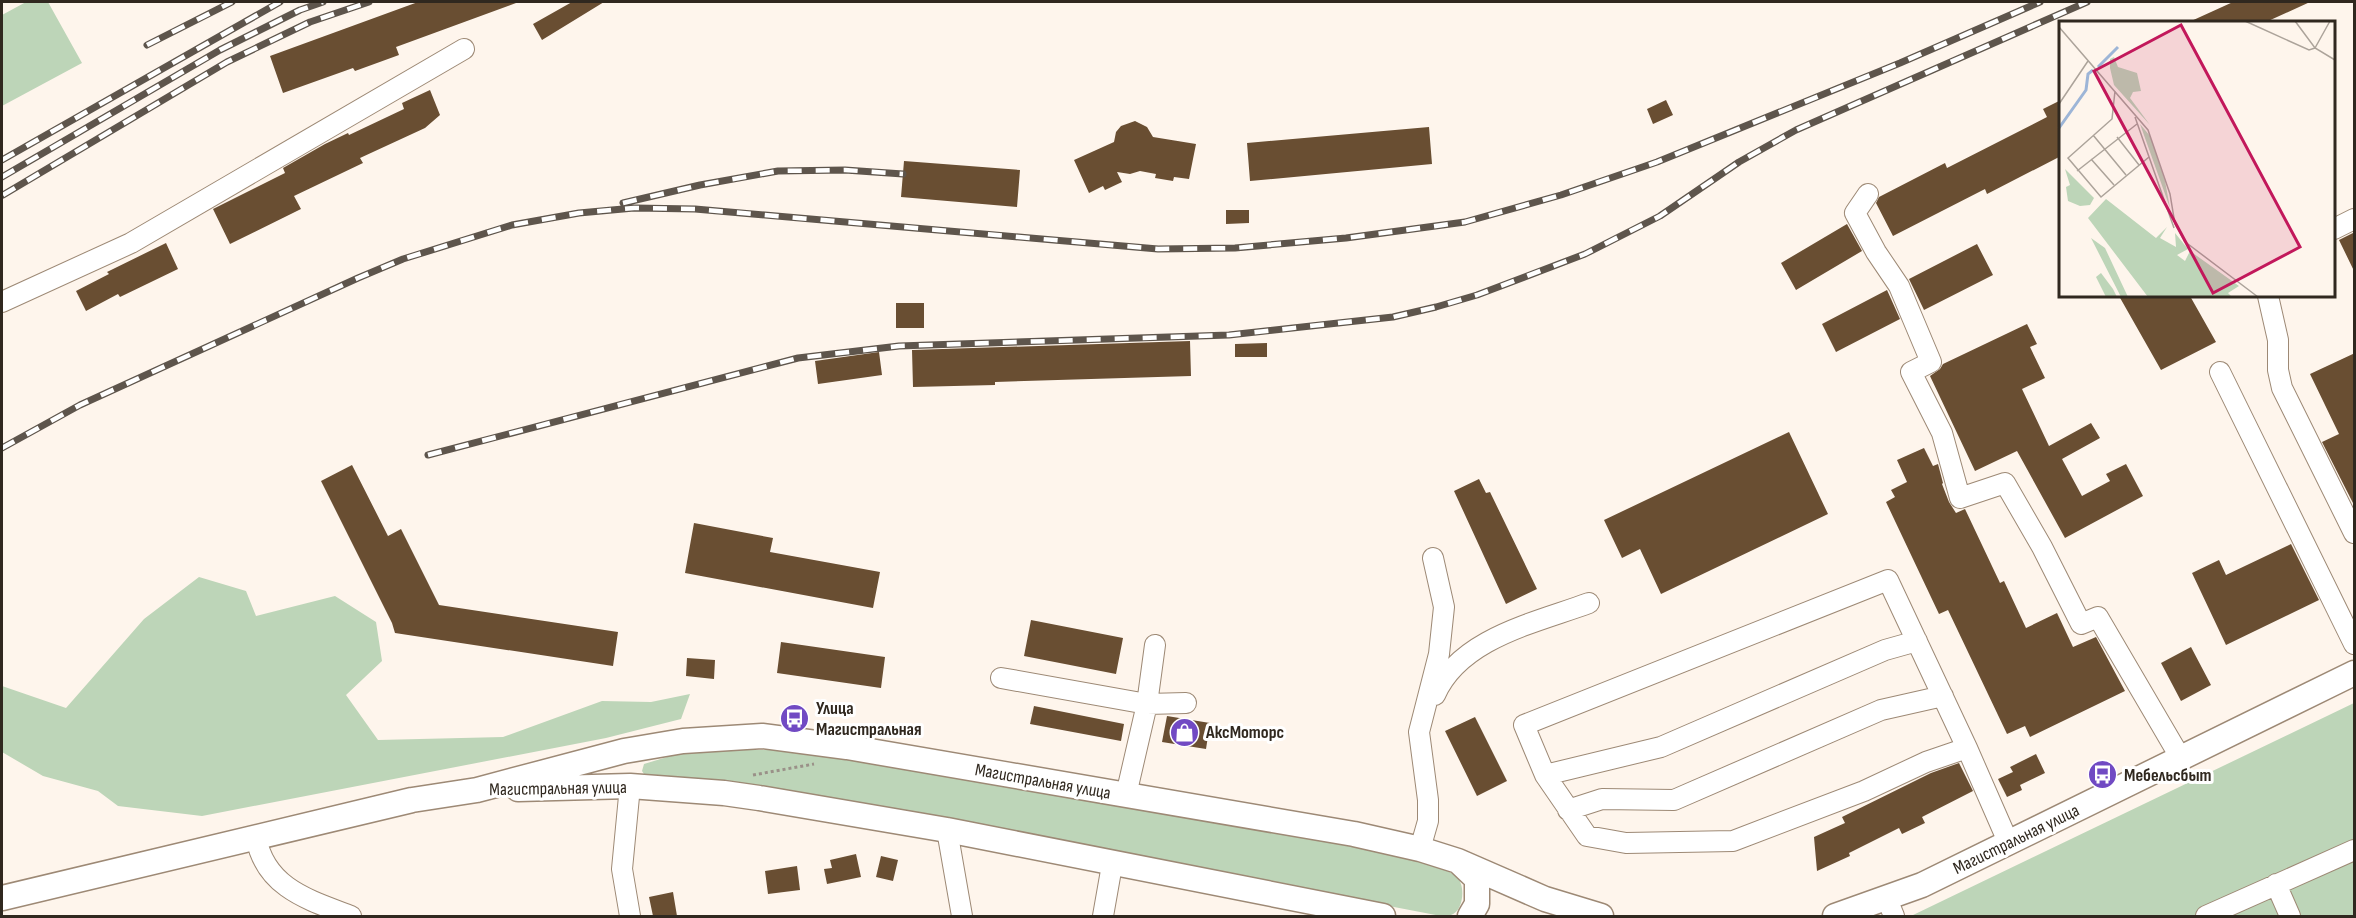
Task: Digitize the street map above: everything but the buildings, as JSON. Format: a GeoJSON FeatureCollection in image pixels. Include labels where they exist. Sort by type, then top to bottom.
{"type":"FeatureCollection","features":[{"type":"Feature","properties":{"kind":"main road","name":"Магистральная улица"},"geometry":{"type":"LineString","coordinates":[[1835,916],[1891,908],[2008,844],[2355,673]]}},
{"type":"Feature","properties":{"kind":"main road","name":"Магистральная улица"},"geometry":{"type":"LineString","coordinates":[[2,898],[412,800],[477,790],[624,751],[683,741],[762,736],[839,746],[1293,822],[1420,849],[1458,861],[1545,899],[1601,916]]}},
{"type":"Feature","properties":{"kind":"main road"},"geometry":{"type":"LineString","coordinates":[[624,751],[630,786]]}},
{"type":"Feature","properties":{"kind":"main road","name":"Магистральная улица"},"geometry":{"type":"LineString","coordinates":[[477,790],[630,786],[724,793],[827,808],[946,830],[1112,865],[1383,916]]}},
{"type":"Feature","properties":{"kind":"main road"},"geometry":{"type":"LineString","coordinates":[[1458,861],[1477,879],[1477,904],[1470,916]]}},
{"type":"Feature","properties":{"kind":"street"},"geometry":{"type":"LineString","coordinates":[[2,302],[131,243],[464,49]]}},
{"type":"Feature","properties":{"kind":"street"},"geometry":{"type":"LineString","coordinates":[[1868,194],[1855,213],[1876,252],[1899,286],[1931,362],[1911,372],[1942,433],[1960,498],[2005,483],[2042,547],[2081,624],[2098,617],[2181,757]]}},
{"type":"Feature","properties":{"kind":"street"},"geometry":{"type":"LineString","coordinates":[[2335,229],[2355,219]]}},
{"type":"Feature","properties":{"kind":"street"},"geometry":{"type":"LineString","coordinates":[[2268,297],[2278,340],[2278,370],[2282,388],[2355,533]]}},
{"type":"Feature","properties":{"kind":"street"},"geometry":{"type":"LineString","coordinates":[[2220,372],[2355,644]]}},
{"type":"Feature","properties":{"kind":"street"},"geometry":{"type":"LineString","coordinates":[[1420,849],[1428,821],[1428,800],[1419,732],[1438,654],[1444,607],[1432,558]]}},
{"type":"Feature","properties":{"kind":"street"},"geometry":{"type":"LineString","coordinates":[[1967,748],[1926,762],[1864,791],[1733,841],[1626,843],[1587,836],[1545,775],[1524,725],[1888,580],[1967,748],[2008,844]]}},
{"type":"Feature","properties":{"kind":"street"},"geometry":{"type":"LineString","coordinates":[[1419,732],[1439,685],[1456,663],[1485,642],[1589,603]]}},
{"type":"Feature","properties":{"kind":"street"},"geometry":{"type":"LineString","coordinates":[[1545,775],[1661,747],[1886,650],[1917,641]]}},
{"type":"Feature","properties":{"kind":"street"},"geometry":{"type":"LineString","coordinates":[[1126,795],[1147,704],[1155,645]]}},
{"type":"Feature","properties":{"kind":"street"},"geometry":{"type":"LineString","coordinates":[[1001,678],[1147,704],[1186,703]]}},
{"type":"Feature","properties":{"kind":"street"},"geometry":{"type":"LineString","coordinates":[[1568,810],[1602,799],[1674,800],[1881,710],[1943,696]]}},
{"type":"Feature","properties":{"kind":"street"},"geometry":{"type":"LineString","coordinates":[[630,786],[622,869],[630,916]]}},
{"type":"Feature","properties":{"kind":"street"},"geometry":{"type":"LineString","coordinates":[[946,830],[962,916]]}},
{"type":"Feature","properties":{"kind":"street"},"geometry":{"type":"LineString","coordinates":[[256,837],[259,854],[267,868],[285,886],[306,898],[351,916]]}},
{"type":"Feature","properties":{"kind":"street"},"geometry":{"type":"LineString","coordinates":[[2206,916],[2354,850]]}},
{"type":"Feature","properties":{"kind":"street"},"geometry":{"type":"LineString","coordinates":[[1103,916],[1112,865]]}},
{"type":"Feature","properties":{"kind":"street"},"geometry":{"type":"LineString","coordinates":[[2276,884],[2290,916]]}},
{"type":"Feature","properties":{"kind":"path"},"geometry":{"type":"LineString","coordinates":[[748,776],[817,764]]}},
{"type":"Feature","properties":{"kind":"green space"},"geometry":{"type":"Polygon","coordinates":[[[26,2],[48,2],[82,63],[2,106],[2,15],[26,2]]]}},
{"type":"Feature","properties":{"kind":"green space"},"geometry":{"type":"Polygon","coordinates":[[[199,577],[246,591],[256,616],[335,596],[376,622],[382,661],[346,695],[378,740],[503,737],[602,701],[651,702],[690,694],[681,719],[606,738],[202,816],[118,806],[98,791],[43,776],[2,752],[2,686],[66,708],[144,619],[199,577]]]}},
{"type":"Feature","properties":{"kind":"green space"},"geometry":{"type":"Polygon","coordinates":[[[2354,703],[2354,916],[1911,916],[2354,703]]]}},
{"type":"Feature","properties":{"kind":"green space"},"geometry":{"type":"Polygon","coordinates":[[[734,750],[781,750],[1019,785],[1178,810],[1336,840],[1414,859],[1447,871],[1459,880],[1462,891],[1461,903],[1455,913],[1441,916],[827,798],[653,777],[642,771],[644,764],[677,754],[734,750]]]}},
{"type":"Feature","properties":{"kind":"railway"},"geometry":{"type":"LineString","coordinates":[[147,45],[232,2]]}},
{"type":"Feature","properties":{"kind":"railway"},"geometry":{"type":"LineString","coordinates":[[2,160],[280,2]]}},
{"type":"Feature","properties":{"kind":"railway"},"geometry":{"type":"LineString","coordinates":[[2,177],[220,50],[300,10],[323,2]]}},
{"type":"Feature","properties":{"kind":"railway"},"geometry":{"type":"LineString","coordinates":[[3,195],[227,62],[310,22],[369,2]]}},
{"type":"Feature","properties":{"kind":"railway"},"geometry":{"type":"LineString","coordinates":[[2,448],[80,405],[358,278],[403,259],[512,225],[579,213],[634,208],[695,209],[1158,249],[1235,248],[1346,238],[1465,222],[1561,195],[1657,162],[1900,63],[2040,2]]}},
{"type":"Feature","properties":{"kind":"railway"},"geometry":{"type":"LineString","coordinates":[[428,455],[798,358],[899,346],[1229,335],[1393,317],[1436,307],[1477,295],[1585,254],[1660,216],[1739,162],[1796,130],[2087,2]]}},
{"type":"Feature","properties":{"kind":"railway"},"geometry":{"type":"LineString","coordinates":[[623,203],[700,185],[778,171],[845,170],[903,174]]}},
{"type":"Feature","properties":{"kind":"place","name":"Улица Магистральная"},"geometry":{"type":"Point","coordinates":[795,718]}},
{"type":"Feature","properties":{"kind":"place","name":"АксМоторс"},"geometry":{"type":"Point","coordinates":[1185,732]}},
{"type":"Feature","properties":{"kind":"place","name":"Мебельсбыт"},"geometry":{"type":"Point","coordinates":[2103,775]}}]}
